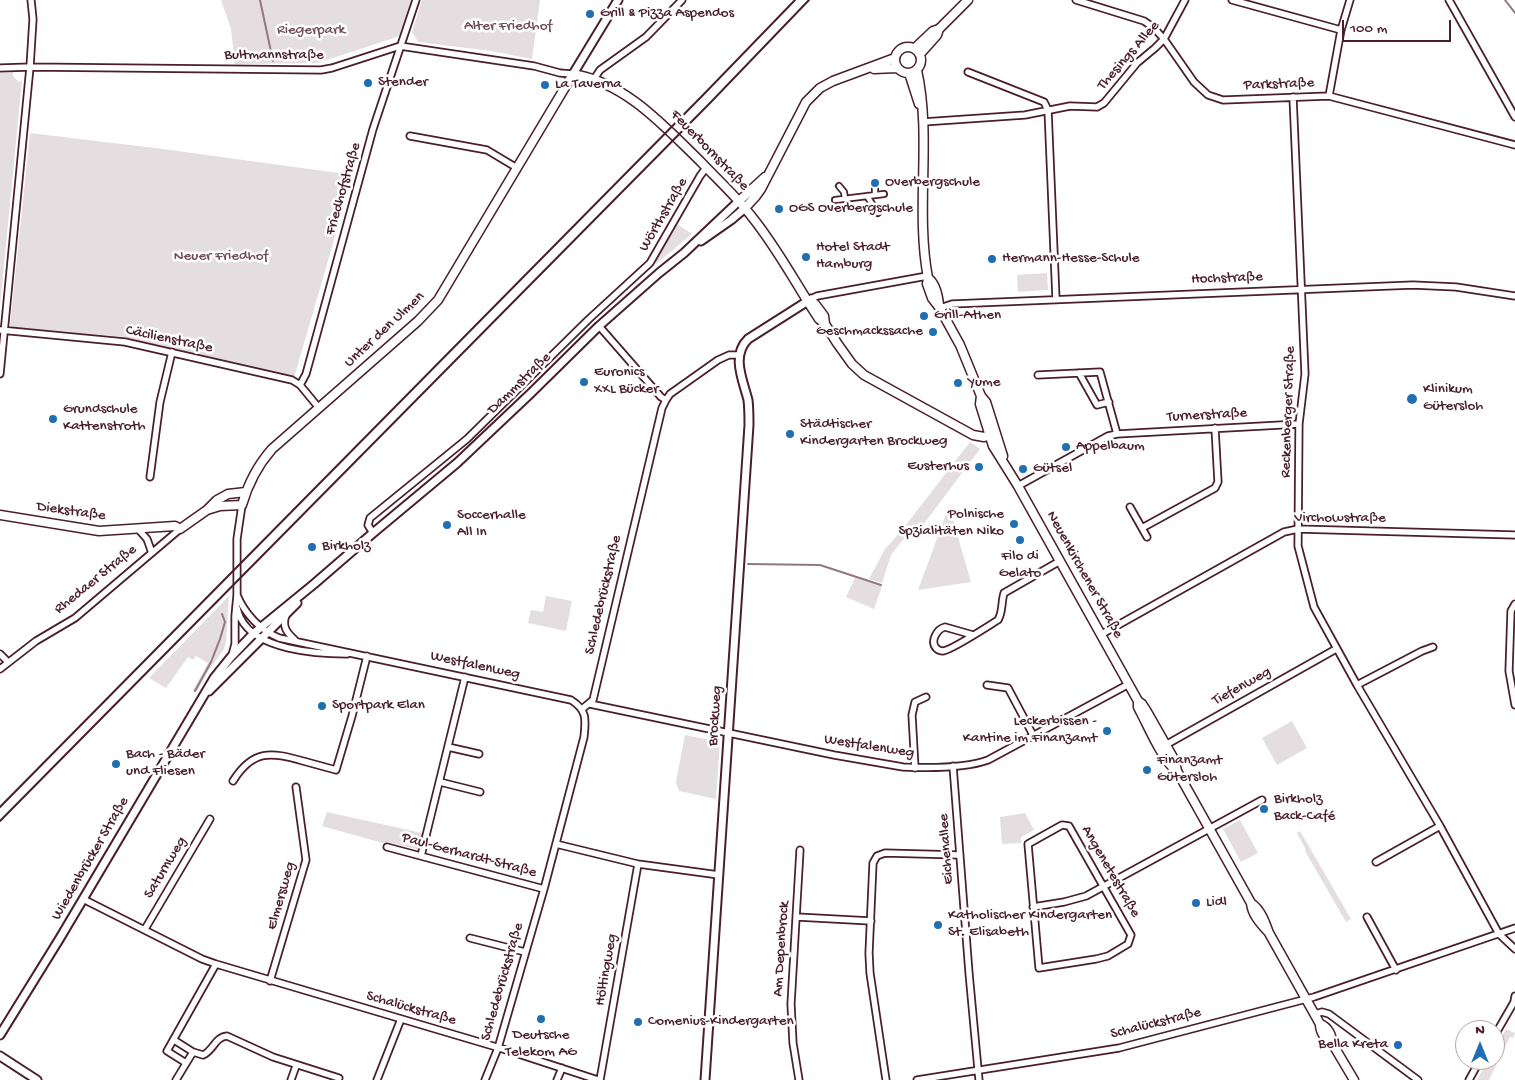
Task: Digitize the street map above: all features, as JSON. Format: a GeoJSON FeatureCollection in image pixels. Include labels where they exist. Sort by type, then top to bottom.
{"type":"FeatureCollection","features":[{"type":"Feature","properties":{"kind":"main road"},"geometry":{"type":"LineString","coordinates":[[918,51],[933,31],[939,29],[968,0]]}},
{"type":"Feature","properties":{"kind":"main road"},"geometry":{"type":"LineString","coordinates":[[911,46],[918,51],[921,62],[917,70],[909,73],[897,68],[895,58],[902,47],[911,46]]}},
{"type":"Feature","properties":{"kind":"main road","name":"Dammstraße"},"geometry":{"type":"LineString","coordinates":[[864,70],[895,58]]}},
{"type":"Feature","properties":{"kind":"main road","name":"Dammstraße"},"geometry":{"type":"LineString","coordinates":[[742,204],[769,173],[806,102],[820,88],[850,73],[864,70],[897,68]]}},
{"type":"Feature","properties":{"kind":"main road","name":"Neuenkirchener Straße"},"geometry":{"type":"LineString","coordinates":[[917,70],[922,92],[922,220],[928,277],[938,296],[940,308],[960,345],[981,396],[980,404],[993,434],[993,446],[1018,486],[1102,634],[1138,702],[1146,710],[1163,746],[1175,761],[1178,771],[1251,903],[1260,913],[1320,1024],[1326,1026],[1332,1037],[1332,1043],[1353,1080]]}},
{"type":"Feature","properties":{"kind":"main road","name":"Neuenkirchener Straße"},"geometry":{"type":"LineString","coordinates":[[909,73],[923,120]]}},
{"type":"Feature","properties":{"kind":"main road","name":"Feuerbornstraße"},"geometry":{"type":"LineString","coordinates":[[573,74],[594,79],[621,92],[645,108],[742,204],[809,300],[824,316],[826,324],[837,343],[852,364],[872,380],[972,435],[984,437],[993,434]]}},
{"type":"Feature","properties":{"kind":"main road","name":"Unter den Ulmen"},"geometry":{"type":"LineString","coordinates":[[242,505],[252,478],[264,458],[277,444],[418,321],[438,300],[573,74]]}},
{"type":"Feature","properties":{"kind":"main road","name":"Rhedaer Straße"},"geometry":{"type":"LineString","coordinates":[[180,529],[207,510],[217,500],[228,494],[246,492]]}},
{"type":"Feature","properties":{"kind":"main road","name":"Rhedaer Straße"},"geometry":{"type":"LineString","coordinates":[[207,510],[220,506],[242,505]]}},
{"type":"Feature","properties":{"kind":"main road","name":"Diekstraße"},"geometry":{"type":"LineString","coordinates":[[0,515],[99,531],[175,526],[180,529]]}},
{"type":"Feature","properties":{"kind":"street"},"geometry":{"type":"LineString","coordinates":[[0,374],[2,330],[30,67],[31,0]]}},
{"type":"Feature","properties":{"kind":"street","name":"Friedhofstraße"},"geometry":{"type":"LineString","coordinates":[[300,385],[306,374],[374,129],[416,0]]}},
{"type":"Feature","properties":{"kind":"street","name":"Unter den Ulmen"},"geometry":{"type":"LineString","coordinates":[[573,74],[618,0]]}},
{"type":"Feature","properties":{"kind":"street"},"geometry":{"type":"LineString","coordinates":[[594,79],[600,70],[646,37],[682,0]]}},
{"type":"Feature","properties":{"kind":"street","name":"Parkstraße"},"geometry":{"type":"LineString","coordinates":[[1076,0],[1144,22],[1154,28],[1194,82],[1208,96],[1223,100],[1329,96],[1515,145]]}},
{"type":"Feature","properties":{"kind":"street","name":"Thesings Allee"},"geometry":{"type":"LineString","coordinates":[[923,120],[1025,115],[1070,106],[1097,107],[1104,103],[1137,63],[1164,39],[1185,0]]}},
{"type":"Feature","properties":{"kind":"street"},"geometry":{"type":"LineString","coordinates":[[1232,0],[1341,30]]}},
{"type":"Feature","properties":{"kind":"street"},"geometry":{"type":"LineString","coordinates":[[1329,96],[1341,30],[1350,0]]}},
{"type":"Feature","properties":{"kind":"street"},"geometry":{"type":"LineString","coordinates":[[1449,0],[1515,117]]}},
{"type":"Feature","properties":{"kind":"street","name":"Bultmannstraße"},"geometry":{"type":"LineString","coordinates":[[0,68],[321,70],[400,46],[541,67],[560,73],[573,74]]}},
{"type":"Feature","properties":{"kind":"street"},"geometry":{"type":"LineString","coordinates":[[968,72],[1044,102],[1048,110],[1056,299]]}},
{"type":"Feature","properties":{"kind":"street","name":"Reckenberger Straße"},"geometry":{"type":"LineString","coordinates":[[1293,97],[1305,374],[1299,424],[1298,546],[1314,607],[1336,649],[1440,826],[1499,934],[1515,949]]}},
{"type":"Feature","properties":{"kind":"street"},"geometry":{"type":"LineString","coordinates":[[410,136],[487,150],[517,168]]}},
{"type":"Feature","properties":{"kind":"street","name":"Wörthstraße"},"geometry":{"type":"LineString","coordinates":[[659,273],[650,263],[706,168]]}},
{"type":"Feature","properties":{"kind":"street"},"geometry":{"type":"LineString","coordinates":[[839,186],[844,192],[844,199]]}},
{"type":"Feature","properties":{"kind":"street"},"geometry":{"type":"LineString","coordinates":[[875,195],[876,186]]}},
{"type":"Feature","properties":{"kind":"street"},"geometry":{"type":"LineString","coordinates":[[835,200],[884,194]]}},
{"type":"Feature","properties":{"kind":"street"},"geometry":{"type":"LineString","coordinates":[[867,196],[877,211],[885,209]]}},
{"type":"Feature","properties":{"kind":"street","name":"Dammstraße"},"geometry":{"type":"LineString","coordinates":[[261,627],[457,463],[599,326],[742,204]]}},
{"type":"Feature","properties":{"kind":"street","name":"Dammstraße"},"geometry":{"type":"LineString","coordinates":[[373,532],[368,525],[370,518],[467,439],[589,319],[650,263]]}},
{"type":"Feature","properties":{"kind":"street"},"geometry":{"type":"LineString","coordinates":[[599,326],[661,397],[666,400],[670,394],[718,360],[729,355],[739,355],[741,348],[748,340],[817,296],[928,277]]}},
{"type":"Feature","properties":{"kind":"street","name":"Hochstraße"},"geometry":{"type":"LineString","coordinates":[[940,308],[952,304],[1056,299],[1433,285],[1515,296]]}},
{"type":"Feature","properties":{"kind":"street","name":"Cäcilienstraße"},"geometry":{"type":"LineString","coordinates":[[2,330],[124,342],[292,380],[300,385]]}},
{"type":"Feature","properties":{"kind":"street"},"geometry":{"type":"LineString","coordinates":[[150,477],[160,402],[172,352]]}},
{"type":"Feature","properties":{"kind":"street","name":"Brockweg"},"geometry":{"type":"LineString","coordinates":[[705,1080],[749,425],[748,402],[739,355]]}},
{"type":"Feature","properties":{"kind":"street"},"geometry":{"type":"LineString","coordinates":[[1038,375],[1100,372],[1117,434]]}},
{"type":"Feature","properties":{"kind":"street"},"geometry":{"type":"LineString","coordinates":[[1079,373],[1097,405],[1109,402]]}},
{"type":"Feature","properties":{"kind":"street"},"geometry":{"type":"LineString","coordinates":[[300,385],[319,408]]}},
{"type":"Feature","properties":{"kind":"street","name":"Schledebrückstraße"},"geometry":{"type":"LineString","coordinates":[[590,704],[593,700],[662,408],[666,400]]}},
{"type":"Feature","properties":{"kind":"street","name":"Turnerstraße"},"geometry":{"type":"LineString","coordinates":[[1018,486],[1108,436],[1117,434],[1299,424]]}},
{"type":"Feature","properties":{"kind":"street"},"geometry":{"type":"LineString","coordinates":[[1142,528],[1215,488],[1218,482],[1215,428]]}},
{"type":"Feature","properties":{"kind":"street","name":"Unter den Ulmen"},"geometry":{"type":"LineString","coordinates":[[231,657],[235,644],[235,616],[238,595],[238,539],[242,505]]}},
{"type":"Feature","properties":{"kind":"street"},"geometry":{"type":"LineString","coordinates":[[1130,507],[1147,537]]}},
{"type":"Feature","properties":{"kind":"street"},"geometry":{"type":"LineString","coordinates":[[138,529],[147,540],[152,553]]}},
{"type":"Feature","properties":{"kind":"street","name":"Rhedaer Straße"},"geometry":{"type":"LineString","coordinates":[[0,669],[36,641],[75,618],[180,529]]}},
{"type":"Feature","properties":{"kind":"street","name":"Virchowstraße"},"geometry":{"type":"LineString","coordinates":[[1102,634],[1284,532],[1298,529],[1515,535]]}},
{"type":"Feature","properties":{"kind":"street"},"geometry":{"type":"LineString","coordinates":[[974,635],[945,627],[937,631],[934,642],[936,648],[940,651],[945,651],[974,635],[998,620],[1002,614],[1004,593],[1060,561]]}},
{"type":"Feature","properties":{"kind":"street","name":"Dammstraße"},"geometry":{"type":"LineString","coordinates":[[262,638],[312,586]]}},
{"type":"Feature","properties":{"kind":"street"},"geometry":{"type":"LineString","coordinates":[[238,595],[242,606],[261,627]]}},
{"type":"Feature","properties":{"kind":"street"},"geometry":{"type":"LineString","coordinates":[[1515,604],[1511,611],[1509,671],[1515,705]]}},
{"type":"Feature","properties":{"kind":"street"},"geometry":{"type":"LineString","coordinates":[[236,606],[241,620],[254,633]]}},
{"type":"Feature","properties":{"kind":"street"},"geometry":{"type":"LineString","coordinates":[[286,615],[284,620],[285,628],[297,641]]}},
{"type":"Feature","properties":{"kind":"street","name":"Westfalenweg"},"geometry":{"type":"LineString","coordinates":[[261,627],[279,638],[571,700],[582,709]]}},
{"type":"Feature","properties":{"kind":"street","name":"Wiedenbrücker Straße"},"geometry":{"type":"LineString","coordinates":[[0,1036],[214,678],[231,657],[261,627]]}},
{"type":"Feature","properties":{"kind":"street","name":"Westfalenweg"},"geometry":{"type":"LineString","coordinates":[[254,633],[274,644],[324,654],[360,654]]}},
{"type":"Feature","properties":{"kind":"street","name":"Wiedenbrücker Straße"},"geometry":{"type":"LineString","coordinates":[[204,696],[262,638]]}},
{"type":"Feature","properties":{"kind":"street"},"geometry":{"type":"LineString","coordinates":[[1357,685],[1433,647]]}},
{"type":"Feature","properties":{"kind":"street","name":"Tiefenweg"},"geometry":{"type":"LineString","coordinates":[[1163,746],[1336,649]]}},
{"type":"Feature","properties":{"kind":"street"},"geometry":{"type":"LineString","coordinates":[[0,654],[8,662]]}},
{"type":"Feature","properties":{"kind":"street"},"geometry":{"type":"LineString","coordinates":[[233,781],[245,765],[266,754],[279,754],[336,770],[367,656]]}},
{"type":"Feature","properties":{"kind":"street"},"geometry":{"type":"LineString","coordinates":[[421,856],[465,677]]}},
{"type":"Feature","properties":{"kind":"street","name":"Westfalenweg"},"geometry":{"type":"LineString","coordinates":[[590,704],[844,757],[915,768],[974,764],[988,760],[1129,684]]}},
{"type":"Feature","properties":{"kind":"street"},"geometry":{"type":"LineString","coordinates":[[987,685],[1008,688],[1033,735]]}},
{"type":"Feature","properties":{"kind":"street"},"geometry":{"type":"LineString","coordinates":[[915,768],[912,716],[915,702],[926,697]]}},
{"type":"Feature","properties":{"kind":"street"},"geometry":{"type":"LineString","coordinates":[[582,709],[590,704]]}},
{"type":"Feature","properties":{"kind":"street","name":"Schledebrückstraße"},"geometry":{"type":"LineString","coordinates":[[485,1080],[498,1048],[544,889],[584,737],[586,725],[582,709]]}},
{"type":"Feature","properties":{"kind":"street"},"geometry":{"type":"LineString","coordinates":[[448,747],[479,754]]}},
{"type":"Feature","properties":{"kind":"street","name":"Eichenallee"},"geometry":{"type":"LineString","coordinates":[[953,766],[979,1080]]}},
{"type":"Feature","properties":{"kind":"street"},"geometry":{"type":"LineString","coordinates":[[440,782],[480,792]]}},
{"type":"Feature","properties":{"kind":"street","name":"Elmersweg"},"geometry":{"type":"LineString","coordinates":[[270,981],[306,860],[296,787]]}},
{"type":"Feature","properties":{"kind":"street"},"geometry":{"type":"LineString","coordinates":[[1033,907],[1086,896],[1262,800]]}},
{"type":"Feature","properties":{"kind":"street","name":"Saturnweg"},"geometry":{"type":"LineString","coordinates":[[144,929],[210,819]]}},
{"type":"Feature","properties":{"kind":"street","name":"Angenetestraße"},"geometry":{"type":"LineString","coordinates":[[1062,824],[1069,826],[1103,886],[1131,935],[1128,944],[1108,956],[1039,968],[1028,844],[1062,824]]}},
{"type":"Feature","properties":{"kind":"street"},"geometry":{"type":"LineString","coordinates":[[1376,862],[1440,826]]}},
{"type":"Feature","properties":{"kind":"street"},"geometry":{"type":"LineString","coordinates":[[556,844],[638,864],[719,875]]}},
{"type":"Feature","properties":{"kind":"street","name":"Paul-Gerhardt-Straße"},"geometry":{"type":"LineString","coordinates":[[387,847],[544,889]]}},
{"type":"Feature","properties":{"kind":"street","name":"Am Depenbrock"},"geometry":{"type":"LineString","coordinates":[[799,1080],[793,1043],[791,1004],[800,850]]}},
{"type":"Feature","properties":{"kind":"street"},"geometry":{"type":"LineString","coordinates":[[886,1080],[870,973],[874,863],[877,856],[885,853],[959,854]]}},
{"type":"Feature","properties":{"kind":"street","name":"Höltingweg"},"geometry":{"type":"LineString","coordinates":[[599,1080],[638,864]]}},
{"type":"Feature","properties":{"kind":"street","name":"Schalückstraße"},"geometry":{"type":"LineString","coordinates":[[83,899],[202,959],[216,964],[599,1080]]}},
{"type":"Feature","properties":{"kind":"street"},"geometry":{"type":"LineString","coordinates":[[797,917],[871,921]]}},
{"type":"Feature","properties":{"kind":"street"},"geometry":{"type":"LineString","coordinates":[[1367,917],[1396,970]]}},
{"type":"Feature","properties":{"kind":"street","name":"Schalückstraße"},"geometry":{"type":"LineString","coordinates":[[917,1080],[1119,1048],[1307,999],[1515,928]]}},
{"type":"Feature","properties":{"kind":"street"},"geometry":{"type":"LineString","coordinates":[[470,938],[525,952]]}},
{"type":"Feature","properties":{"kind":"street"},"geometry":{"type":"LineString","coordinates":[[186,1063],[167,1051],[216,964]]}},
{"type":"Feature","properties":{"kind":"street"},"geometry":{"type":"LineString","coordinates":[[1503,1020],[1515,1000]]}},
{"type":"Feature","properties":{"kind":"street"},"geometry":{"type":"LineString","coordinates":[[1315,1014],[1322,1012],[1329,1014],[1418,1080]]}},
{"type":"Feature","properties":{"kind":"street"},"geometry":{"type":"LineString","coordinates":[[377,1080],[401,1020]]}},
{"type":"Feature","properties":{"kind":"street"},"geometry":{"type":"LineString","coordinates":[[174,1040],[200,1055],[206,1054],[220,1038],[227,1036],[296,1066],[302,1065],[339,1078]]}},
{"type":"Feature","properties":{"kind":"street"},"geometry":{"type":"LineString","coordinates":[[176,1080],[193,1052]]}},
{"type":"Feature","properties":{"kind":"street"},"geometry":{"type":"LineString","coordinates":[[0,1056],[37,1080]]}},
{"type":"Feature","properties":{"kind":"street"},"geometry":{"type":"LineString","coordinates":[[291,1080],[296,1066]]}},
{"type":"Feature","properties":{"kind":"street"},"geometry":{"type":"LineString","coordinates":[[557,1080],[562,1068]]}},
{"type":"Feature","properties":{"kind":"green space","name":"Riegerpark"},"geometry":{"type":"Polygon","coordinates":[[[221,0],[411,0],[400,36],[318,63],[235,64],[231,29],[221,0]]]}},
{"type":"Feature","properties":{"kind":"green space","name":"Alter Friedhof"},"geometry":{"type":"Polygon","coordinates":[[[422,0],[540,0],[532,59],[491,51],[418,42],[412,32],[422,0]]]}},
{"type":"Feature","properties":{"kind":"green space"},"geometry":{"type":"Polygon","coordinates":[[[13,72],[13,76],[19,82],[22,81],[0,306],[0,73],[13,72]]]}},
{"type":"Feature","properties":{"kind":"green space","name":"Neuer Friedhof"},"geometry":{"type":"Polygon","coordinates":[[[30,133],[353,175],[335,231],[294,378],[124,337],[12,327],[10,325],[30,133]]]}},
{"type":"Feature","properties":{"kind":"green space"},"geometry":{"type":"Polygon","coordinates":[[[676,223],[692,234],[656,264],[655,260],[676,223]]]}},
{"type":"Feature","properties":{"kind":"green space"},"geometry":{"type":"Polygon","coordinates":[[[1047,273],[1048,290],[1018,292],[1017,275],[1047,273]]]}},
{"type":"Feature","properties":{"kind":"green space"},"geometry":{"type":"Polygon","coordinates":[[[970,442],[980,449],[914,537],[908,533],[891,555],[882,583],[869,579],[885,549],[970,442]]]}},
{"type":"Feature","properties":{"kind":"green space"},"geometry":{"type":"Polygon","coordinates":[[[949,506],[971,582],[918,590],[949,506]]]}},
{"type":"Feature","properties":{"kind":"green space"},"geometry":{"type":"Polygon","coordinates":[[[855,578],[882,586],[874,609],[846,597],[855,578]]]}},
{"type":"Feature","properties":{"kind":"green space"},"geometry":{"type":"Polygon","coordinates":[[[229,596],[224,649],[197,691],[194,692],[193,690],[208,663],[196,656],[193,660],[188,657],[166,688],[149,678],[229,596]]]}},
{"type":"Feature","properties":{"kind":"green space"},"geometry":{"type":"Polygon","coordinates":[[[546,596],[572,601],[566,631],[528,623],[531,610],[543,612],[546,596]]]}},
{"type":"Feature","properties":{"kind":"green space"},"geometry":{"type":"Polygon","coordinates":[[[1292,721],[1307,748],[1277,765],[1262,738],[1292,721]]]}},
{"type":"Feature","properties":{"kind":"green space"},"geometry":{"type":"Polygon","coordinates":[[[685,735],[720,742],[716,799],[679,791],[676,782],[685,735]]]}},
{"type":"Feature","properties":{"kind":"green space"},"geometry":{"type":"Polygon","coordinates":[[[327,812],[422,833],[420,850],[387,842],[386,844],[322,826],[327,812]]]}},
{"type":"Feature","properties":{"kind":"green space"},"geometry":{"type":"Polygon","coordinates":[[[1025,813],[1034,830],[1021,837],[1021,843],[1002,844],[1000,817],[1025,813]]]}},
{"type":"Feature","properties":{"kind":"green space"},"geometry":{"type":"Polygon","coordinates":[[[1240,820],[1258,853],[1241,862],[1223,829],[1240,820]]]}},
{"type":"Feature","properties":{"kind":"green space"},"geometry":{"type":"Polygon","coordinates":[[[1300,831],[1351,919],[1346,922],[1305,851],[1297,833],[1300,831]]]}},
{"type":"Feature","properties":{"kind":"green space"},"geometry":{"type":"Polygon","coordinates":[[[1506,1029],[1515,1033],[1513,1038],[1510,1037],[1505,1047],[1506,1029]]]}},
{"type":"Feature","properties":{"kind":"green space"},"geometry":{"type":"Polygon","coordinates":[[[1482,1070],[1494,1070],[1489,1080],[1477,1080],[1482,1070]]]}},
{"type":"Feature","properties":{"kind":"waterway"},"geometry":{"type":"LineString","coordinates":[[260,0],[273,61]]}},
{"type":"Feature","properties":{"kind":"waterway"},"geometry":{"type":"LineString","coordinates":[[1505,0],[1515,13]]}},
{"type":"Feature","properties":{"kind":"waterway"},"geometry":{"type":"LineString","coordinates":[[748,564],[820,565],[881,585]]}},
{"type":"Feature","properties":{"kind":"waterway"},"geometry":{"type":"LineString","coordinates":[[195,691],[211,662],[220,639],[225,622],[222,614]]}},
{"type":"Feature","properties":{"kind":"railway"},"geometry":{"type":"LineString","coordinates":[[0,807],[795,0]]}},
{"type":"Feature","properties":{"kind":"railway"},"geometry":{"type":"LineString","coordinates":[[0,821],[711,102],[809,0]]}},
{"type":"Feature","properties":{"kind":"place","name":"Grill & Pizza Aspendos"},"geometry":{"type":"Point","coordinates":[590,14]}},
{"type":"Feature","properties":{"kind":"place","name":"Stender"},"geometry":{"type":"Point","coordinates":[368,83]}},
{"type":"Feature","properties":{"kind":"place","name":"La Taverna"},"geometry":{"type":"Point","coordinates":[545,85]}},
{"type":"Feature","properties":{"kind":"place","name":"Overbergschule"},"geometry":{"type":"Point","coordinates":[875,183]}},
{"type":"Feature","properties":{"kind":"place","name":"OGS Overbergschule"},"geometry":{"type":"Point","coordinates":[779,209]}},
{"type":"Feature","properties":{"kind":"place","name":"Hotel Stadt Hamburg"},"geometry":{"type":"Point","coordinates":[806,257]}},
{"type":"Feature","properties":{"kind":"place","name":"Hermann-Hesse-Schule"},"geometry":{"type":"Point","coordinates":[992,259]}},
{"type":"Feature","properties":{"kind":"place","name":"Grill-Athen"},"geometry":{"type":"Point","coordinates":[924,316]}},
{"type":"Feature","properties":{"kind":"place","name":"Geschmackssache"},"geometry":{"type":"Point","coordinates":[933,332]}},
{"type":"Feature","properties":{"kind":"place","name":"Euronics XXL Bücker"},"geometry":{"type":"Point","coordinates":[584,382]}},
{"type":"Feature","properties":{"kind":"place","name":"Yume"},"geometry":{"type":"Point","coordinates":[958,383]}},
{"type":"Feature","properties":{"kind":"place","name":"Klinikum Gütersloh"},"geometry":{"type":"Point","coordinates":[1412,399]}},
{"type":"Feature","properties":{"kind":"place","name":"Grundschule Kattenstroth"},"geometry":{"type":"Point","coordinates":[53,419]}},
{"type":"Feature","properties":{"kind":"place","name":"Städtischer Kindergarten Brockweg"},"geometry":{"type":"Point","coordinates":[790,434]}},
{"type":"Feature","properties":{"kind":"place","name":"Appelbaum"},"geometry":{"type":"Point","coordinates":[1066,447]}},
{"type":"Feature","properties":{"kind":"place","name":"Eusterhus"},"geometry":{"type":"Point","coordinates":[979,467]}},
{"type":"Feature","properties":{"kind":"place","name":"Gütsel"},"geometry":{"type":"Point","coordinates":[1023,469]}},
{"type":"Feature","properties":{"kind":"place","name":"Polnische Spzialitäten Niko"},"geometry":{"type":"Point","coordinates":[1014,524]}},
{"type":"Feature","properties":{"kind":"place","name":"Soccerhalle All In"},"geometry":{"type":"Point","coordinates":[447,525]}},
{"type":"Feature","properties":{"kind":"place","name":"Filo di Gelato"},"geometry":{"type":"Point","coordinates":[1020,540]}},
{"type":"Feature","properties":{"kind":"place","name":"Birkholz"},"geometry":{"type":"Point","coordinates":[312,547]}},
{"type":"Feature","properties":{"kind":"place","name":"Sportpark Elan"},"geometry":{"type":"Point","coordinates":[322,706]}},
{"type":"Feature","properties":{"kind":"place","name":"Leckerbissen - Kantine im Finanzamt"},"geometry":{"type":"Point","coordinates":[1107,731]}},
{"type":"Feature","properties":{"kind":"place","name":"Bach - Bäder und Fliesen"},"geometry":{"type":"Point","coordinates":[116,764]}},
{"type":"Feature","properties":{"kind":"place","name":"Finanzamt Gütersloh"},"geometry":{"type":"Point","coordinates":[1147,770]}},
{"type":"Feature","properties":{"kind":"place","name":"Birkholz Back-Café"},"geometry":{"type":"Point","coordinates":[1264,809]}},
{"type":"Feature","properties":{"kind":"place","name":"Lidl"},"geometry":{"type":"Point","coordinates":[1196,903]}},
{"type":"Feature","properties":{"kind":"place","name":"Katholischer Kindergarten St. Elisabeth"},"geometry":{"type":"Point","coordinates":[938,925]}},
{"type":"Feature","properties":{"kind":"place","name":"Deutsche Telekom AG"},"geometry":{"type":"Point","coordinates":[541,1019]}},
{"type":"Feature","properties":{"kind":"place","name":"Comenius-Kindergarten"},"geometry":{"type":"Point","coordinates":[638,1022]}},
{"type":"Feature","properties":{"kind":"place","name":"Bella Kreta"},"geometry":{"type":"Point","coordinates":[1398,1045]}}]}
